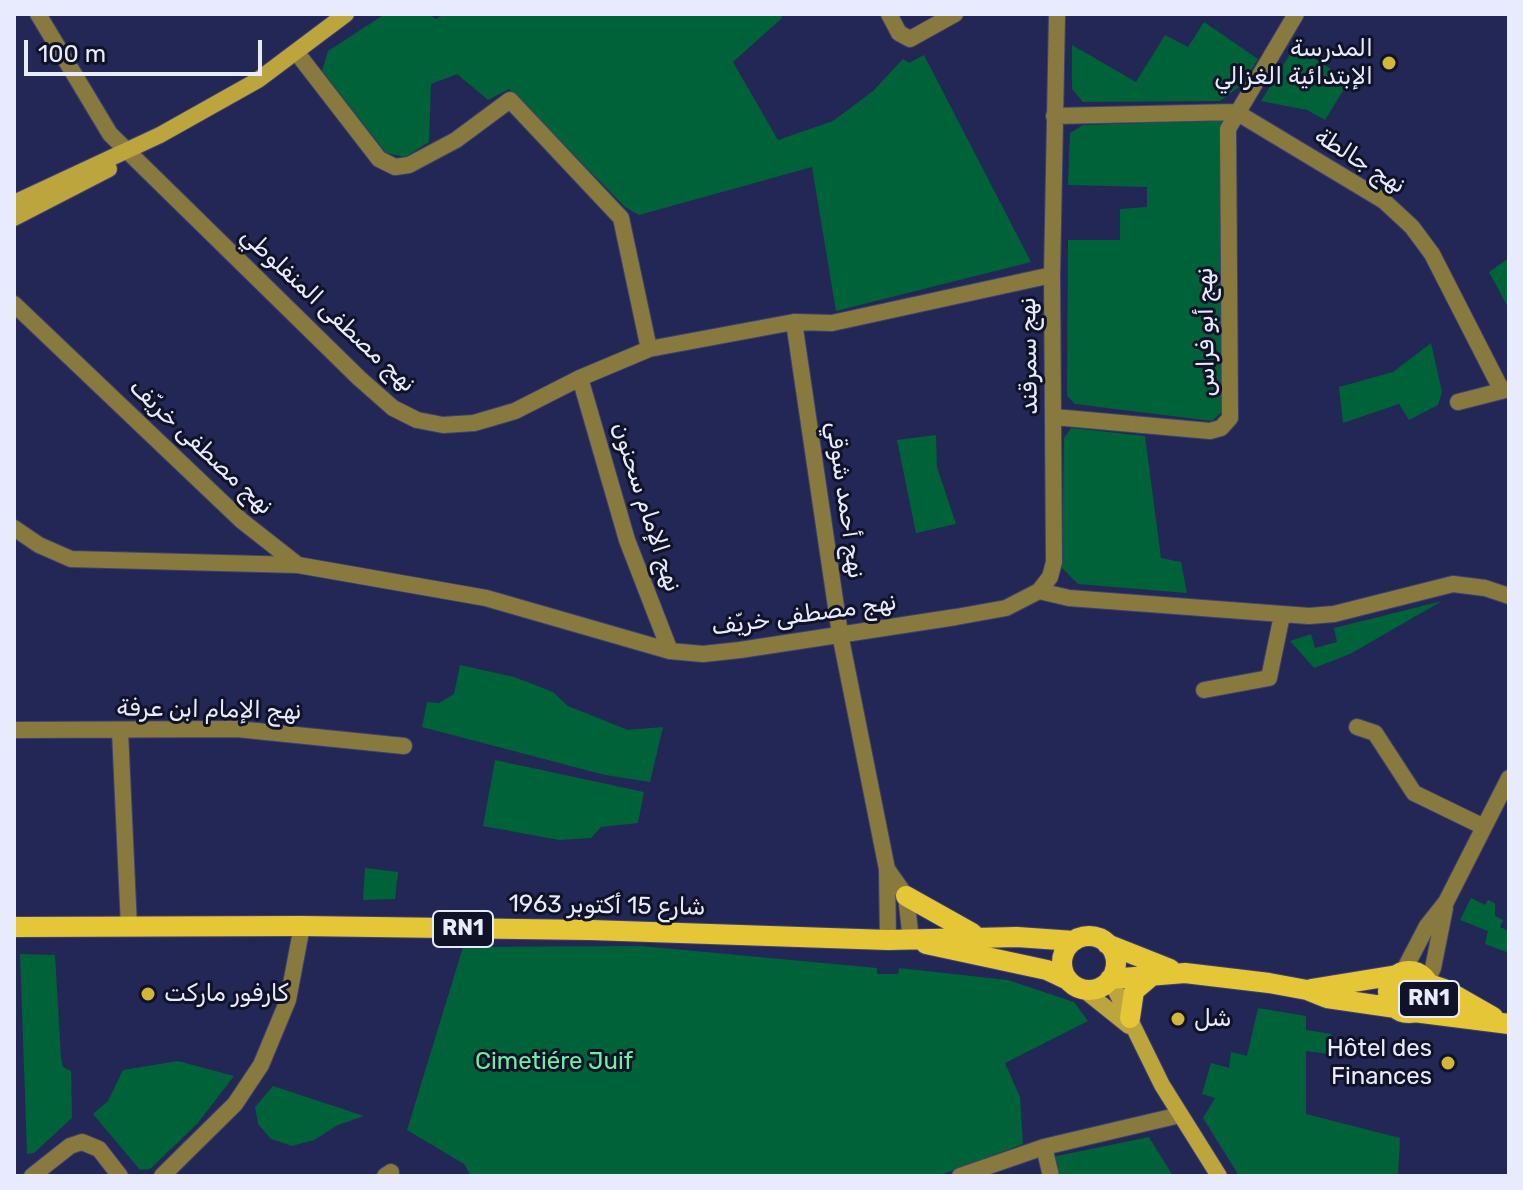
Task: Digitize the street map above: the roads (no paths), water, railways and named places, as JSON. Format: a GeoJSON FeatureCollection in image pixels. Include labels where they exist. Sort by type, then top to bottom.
{"type":"FeatureCollection","features":[{"type":"Feature","properties":{"kind":"main road"},"geometry":{"type":"LineString","coordinates":[[14,218],[258,80],[346,14]]}},
{"type":"Feature","properties":{"kind":"main road"},"geometry":{"type":"LineString","coordinates":[[14,203],[128,153]]}},
{"type":"Feature","properties":{"kind":"main road"},"geometry":{"type":"LineString","coordinates":[[906,896],[947,922],[980,936]]}},
{"type":"Feature","properties":{"kind":"main road","name":"شارع 15 أكتوبر 1963"},"geometry":{"type":"LineString","coordinates":[[14,927],[302,926],[591,930],[888,940],[980,936],[1074,941]]}},
{"type":"Feature","properties":{"kind":"main road","name":"RN1"},"geometry":{"type":"LineString","coordinates":[[1074,941],[1087,936],[1149,962],[1185,973],[1307,990],[1339,1001],[1508,1024]]}},
{"type":"Feature","properties":{"kind":"main road","name":"شارع 15 أكتوبر 1963"},"geometry":{"type":"LineString","coordinates":[[911,940],[1047,970],[1076,985]]}},
{"type":"Feature","properties":{"kind":"main road"},"geometry":{"type":"LineString","coordinates":[[1074,941],[1062,959],[1076,985],[1131,1024]]}},
{"type":"Feature","properties":{"kind":"main road"},"geometry":{"type":"LineString","coordinates":[[1107,944],[1115,957],[1110,979],[1131,1024],[1180,1115],[1219,1176]]}},
{"type":"Feature","properties":{"kind":"main road","name":"RN1"},"geometry":{"type":"LineString","coordinates":[[1307,990],[1416,972],[1428,982],[1508,1024]]}},
{"type":"Feature","properties":{"kind":"main road","name":"RN1"},"geometry":{"type":"LineString","coordinates":[[1076,985],[1099,988],[1110,979],[1185,973]]}},
{"type":"Feature","properties":{"kind":"main road"},"geometry":{"type":"LineString","coordinates":[[1131,1024],[1134,991],[1154,974]]}},
{"type":"Feature","properties":{"kind":"main road","name":"RN1"},"geometry":{"type":"LineString","coordinates":[[1400,974],[1388,991],[1405,1010]]}},
{"type":"Feature","properties":{"kind":"main road","name":"RN1"},"geometry":{"type":"LineString","coordinates":[[1405,1010],[1428,1001],[1428,982]]}},
{"type":"Feature","properties":{"kind":"street","name":"نهج مصطفى المنفلوطي"},"geometry":{"type":"LineString","coordinates":[[38,14],[110,134],[359,378],[393,408],[417,420],[443,425],[474,423],[515,411],[580,378],[649,349],[794,322]]}},
{"type":"Feature","properties":{"kind":"street"},"geometry":{"type":"LineString","coordinates":[[889,14],[899,33],[910,39],[955,14]]}},
{"type":"Feature","properties":{"kind":"street","name":"نهج سمرقند"},"geometry":{"type":"LineString","coordinates":[[1039,591],[1050,577],[1054,562],[1052,275],[1057,14]]}},
{"type":"Feature","properties":{"kind":"street"},"geometry":{"type":"LineString","coordinates":[[1054,116],[1236,112],[1296,14]]}},
{"type":"Feature","properties":{"kind":"street"},"geometry":{"type":"LineString","coordinates":[[297,53],[379,159],[395,167],[409,165],[456,140],[510,100],[621,218],[649,349]]}},
{"type":"Feature","properties":{"kind":"street","name":"نهج جالطة"},"geometry":{"type":"LineString","coordinates":[[1236,112],[1401,215],[1432,254],[1505,390]]}},
{"type":"Feature","properties":{"kind":"street","name":"نهج أبو فراس"},"geometry":{"type":"LineString","coordinates":[[1054,417],[1210,431],[1221,428],[1230,418],[1228,129],[1236,112]]}},
{"type":"Feature","properties":{"kind":"street"},"geometry":{"type":"LineString","coordinates":[[794,322],[832,323],[1052,275]]}},
{"type":"Feature","properties":{"kind":"street","name":"نهج مصطفى خريّف"},"geometry":{"type":"LineString","coordinates":[[14,304],[242,521],[298,565],[486,598],[670,651],[703,654],[1006,608],[1039,591]]}},
{"type":"Feature","properties":{"kind":"street","name":"نهج أحمد شوقي"},"geometry":{"type":"LineString","coordinates":[[794,322],[840,634],[887,869],[906,896],[911,940]]}},
{"type":"Feature","properties":{"kind":"street","name":"نهج الإمام سحنون"},"geometry":{"type":"LineString","coordinates":[[580,378],[627,540],[670,651]]}},
{"type":"Feature","properties":{"kind":"street"},"geometry":{"type":"LineString","coordinates":[[1458,402],[1505,390]]}},
{"type":"Feature","properties":{"kind":"street"},"geometry":{"type":"LineString","coordinates":[[14,528],[39,545],[71,559],[298,565]]}},
{"type":"Feature","properties":{"kind":"street"},"geometry":{"type":"LineString","coordinates":[[1039,591],[1069,598],[1282,615],[1334,614],[1453,584],[1485,588],[1509,596]]}},
{"type":"Feature","properties":{"kind":"street"},"geometry":{"type":"LineString","coordinates":[[1204,690],[1269,678],[1282,615]]}},
{"type":"Feature","properties":{"kind":"street"},"geometry":{"type":"LineString","coordinates":[[1357,727],[1375,733],[1414,793],[1484,827]]}},
{"type":"Feature","properties":{"kind":"street","name":"نهج الإمام ابن عرفة"},"geometry":{"type":"LineString","coordinates":[[14,730],[262,730],[404,746]]}},
{"type":"Feature","properties":{"kind":"street"},"geometry":{"type":"LineString","coordinates":[[120,731],[129,927]]}},
{"type":"Feature","properties":{"kind":"street"},"geometry":{"type":"LineString","coordinates":[[1400,974],[1427,926],[1446,902],[1509,778]]}},
{"type":"Feature","properties":{"kind":"street"},"geometry":{"type":"LineString","coordinates":[[887,869],[888,940]]}},
{"type":"Feature","properties":{"kind":"street"},"geometry":{"type":"LineString","coordinates":[[1428,982],[1446,902]]}},
{"type":"Feature","properties":{"kind":"street"},"geometry":{"type":"LineString","coordinates":[[162,1176],[235,1104],[261,1065],[288,1000],[302,926]]}},
{"type":"Feature","properties":{"kind":"street"},"geometry":{"type":"LineString","coordinates":[[960,1176],[1044,1147],[1180,1115]]}},
{"type":"Feature","properties":{"kind":"street"},"geometry":{"type":"LineString","coordinates":[[32,1176],[70,1146],[82,1142],[99,1149],[120,1176]]}},
{"type":"Feature","properties":{"kind":"street"},"geometry":{"type":"LineString","coordinates":[[1044,1147],[1051,1176]]}},
{"type":"Feature","properties":{"kind":"place","name":"المدرسة الإبتدائية الغزالي"},"geometry":{"type":"Point","coordinates":[1389,63]}},
{"type":"Feature","properties":{"kind":"place","name":"كارفور ماركت"},"geometry":{"type":"Point","coordinates":[148,994]}},
{"type":"Feature","properties":{"kind":"place","name":"شل"},"geometry":{"type":"Point","coordinates":[1178,1019]}},
{"type":"Feature","properties":{"kind":"place","name":"Hôtel des Finances"},"geometry":{"type":"Point","coordinates":[1448,1063]}},
{"type":"Feature","properties":{"kind":"park label","name":"Cimetiére Juif"},"geometry":{"type":"Point","coordinates":[554,1062]}}]}
